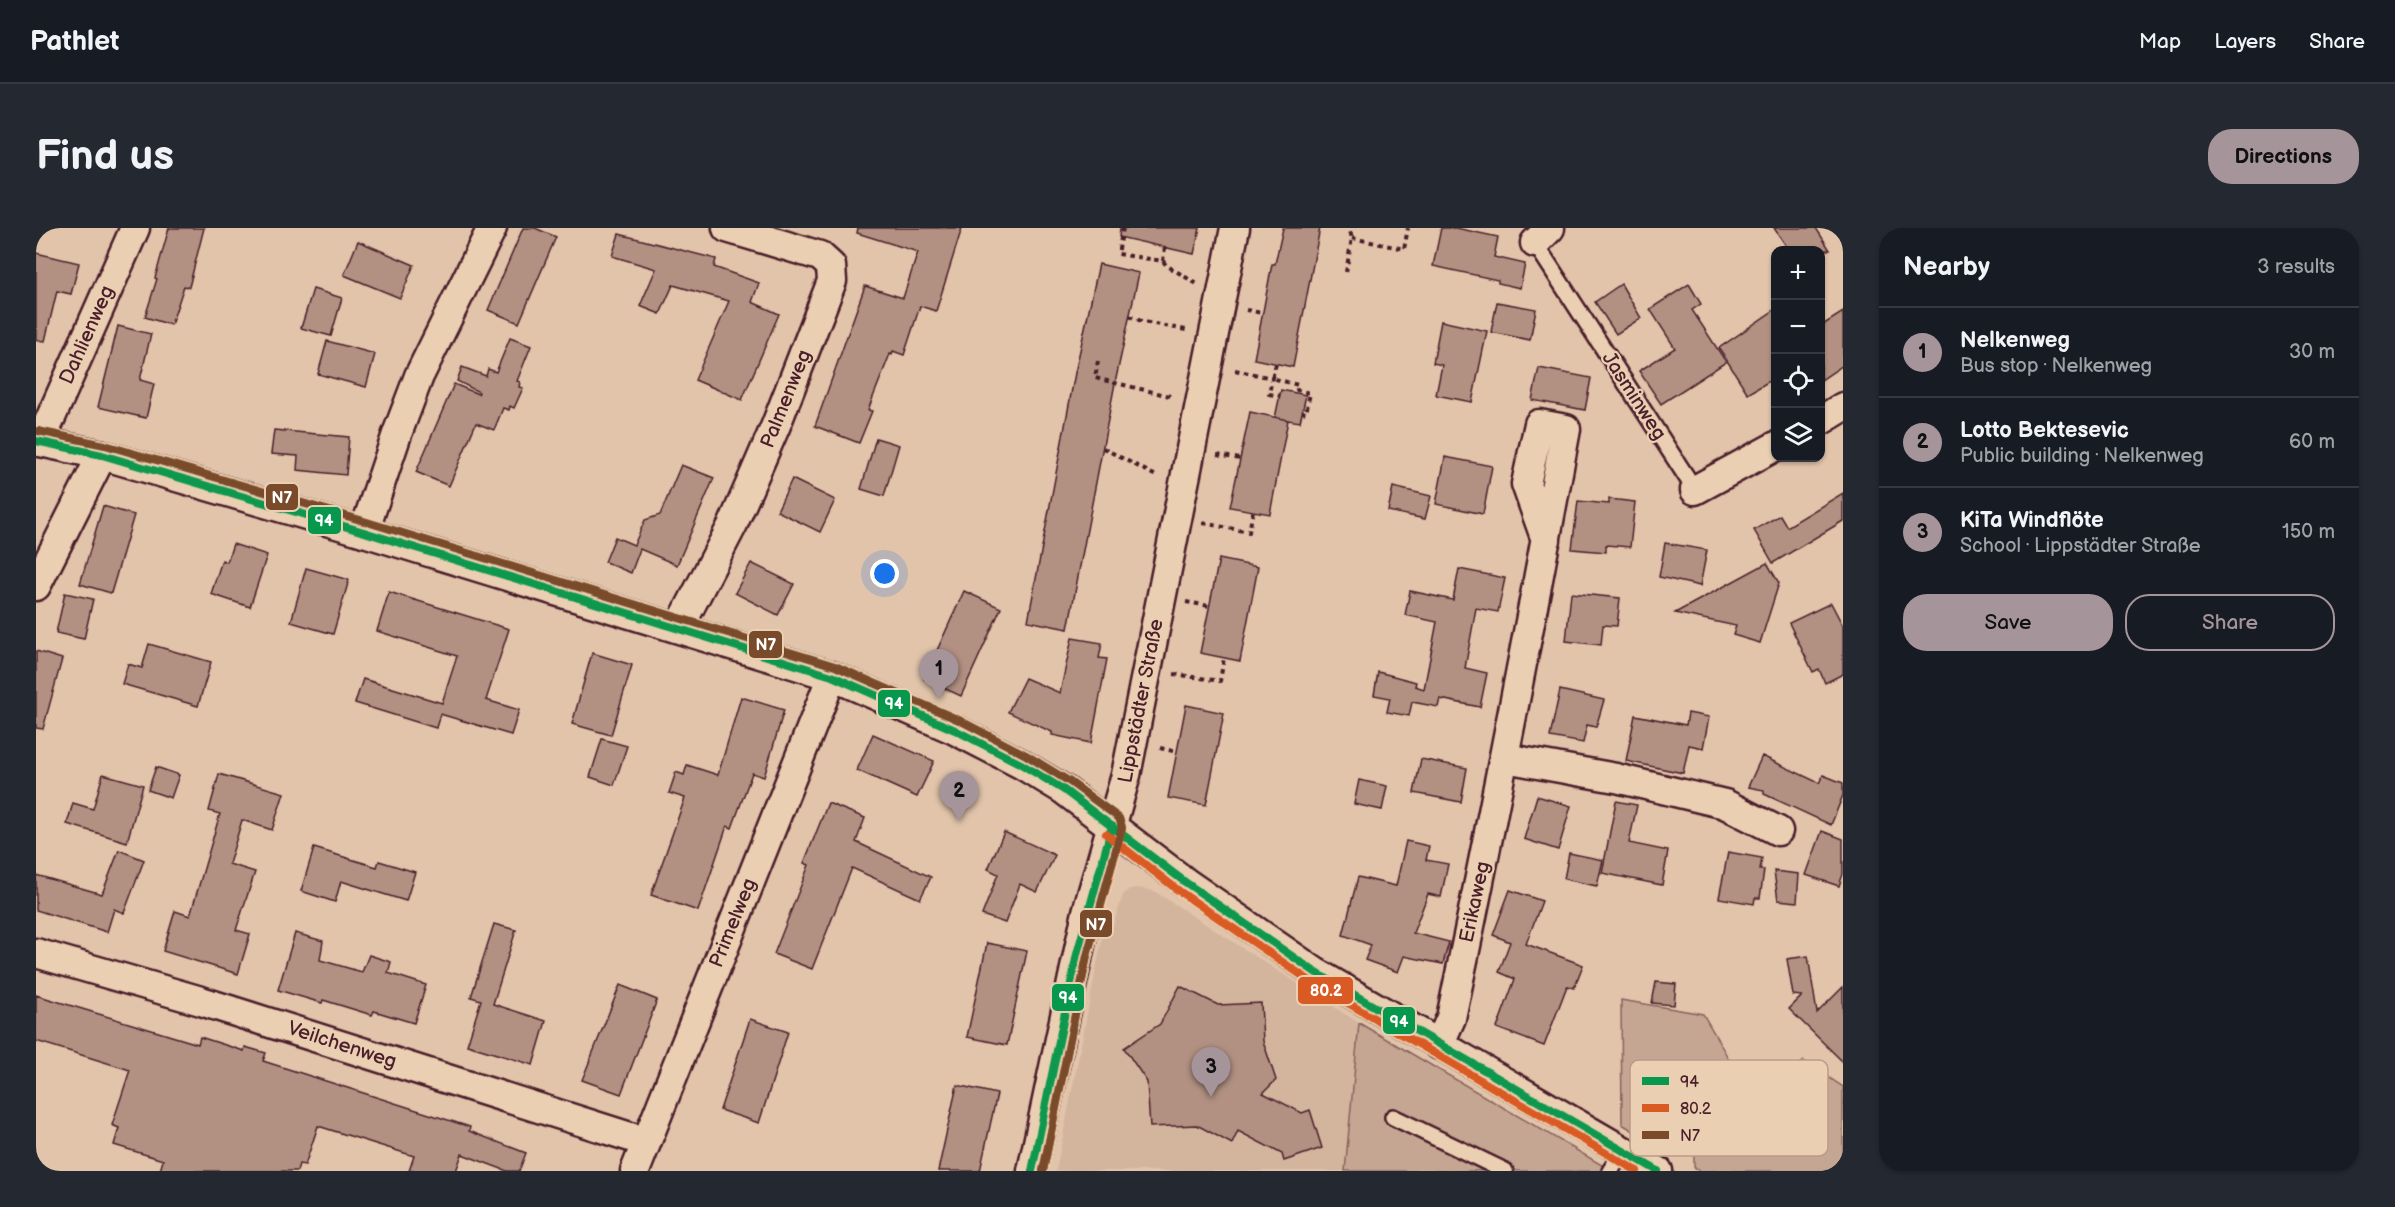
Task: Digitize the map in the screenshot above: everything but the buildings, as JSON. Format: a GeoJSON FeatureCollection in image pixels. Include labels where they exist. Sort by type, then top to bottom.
{"type":"FeatureCollection","features":[{"type":"Feature","properties":{"kind":"street","name":"Dahlienweg"},"geometry":{"type":"LineString","coordinates":[[38,442],[135,228]]}},
{"type":"Feature","properties":{"kind":"street"},"geometry":{"type":"LineString","coordinates":[[364,532],[419,376],[492,228]]}},
{"type":"Feature","properties":{"kind":"street","name":"Palmenweg"},"geometry":{"type":"LineString","coordinates":[[679,628],[733,524],[776,425],[832,281],[831,266],[820,256],[727,228]]}},
{"type":"Feature","properties":{"kind":"street","name":"Lippstädter Straße"},"geometry":{"type":"LineString","coordinates":[[1032,1171],[1084,921],[1126,775],[1235,228]]}},
{"type":"Feature","properties":{"kind":"street"},"geometry":{"type":"LineString","coordinates":[[1825,419],[1843,407]]}},
{"type":"Feature","properties":{"kind":"street"},"geometry":{"type":"LineString","coordinates":[[38,442],[102,455],[364,532],[832,676],[955,730],[1021,764],[1064,790],[1185,882],[1315,972],[1439,1045],[1616,1161],[1658,1171]]}},
{"type":"Feature","properties":{"kind":"street","name":"Jasminweg"},"geometry":{"type":"LineString","coordinates":[[1695,490],[1771,449]]}},
{"type":"Feature","properties":{"kind":"street"},"geometry":{"type":"LineString","coordinates":[[36,586],[102,455]]}},
{"type":"Feature","properties":{"kind":"street","name":"Erikaweg"},"geometry":{"type":"LineString","coordinates":[[1439,1045],[1451,1018],[1505,758],[1546,540]]}},
{"type":"Feature","properties":{"kind":"street","name":"Primelweg"},"geometry":{"type":"LineString","coordinates":[[634,1171],[832,676]]}},
{"type":"Feature","properties":{"kind":"street"},"geometry":{"type":"LineString","coordinates":[[1505,758],[1616,778],[1692,795],[1725,804],[1778,831]]}},
{"type":"Feature","properties":{"kind":"street","name":"Veilchenweg"},"geometry":{"type":"LineString","coordinates":[[36,953],[201,1001],[646,1142]]}},
{"type":"Feature","properties":{"kind":"lane","name":"Jasminweg"},"geometry":{"type":"LineString","coordinates":[[1542,236],[1695,490]]}},
{"type":"Feature","properties":{"kind":"lane"},"geometry":{"type":"LineString","coordinates":[[1393,1117],[1505,1171]]}},
{"type":"Feature","properties":{"kind":"path"},"geometry":{"type":"LineString","coordinates":[[1123,228],[1118,254],[1163,261],[1202,288],[1223,291]]}},
{"type":"Feature","properties":{"kind":"path"},"geometry":{"type":"LineString","coordinates":[[1346,272],[1352,238],[1348,228]]}},
{"type":"Feature","properties":{"kind":"path"},"geometry":{"type":"LineString","coordinates":[[1352,238],[1404,249],[1408,228]]}},
{"type":"Feature","properties":{"kind":"path"},"geometry":{"type":"LineString","coordinates":[[1163,261],[1165,248]]}},
{"type":"Feature","properties":{"kind":"path"},"geometry":{"type":"LineString","coordinates":[[1129,316],[1144,322],[1214,335]]}},
{"type":"Feature","properties":{"kind":"path"},"geometry":{"type":"LineString","coordinates":[[1098,361],[1095,378],[1200,403]]}},
{"type":"Feature","properties":{"kind":"path"},"geometry":{"type":"LineString","coordinates":[[1208,364],[1298,385],[1297,390],[1310,393],[1306,413],[1302,412]]}},
{"type":"Feature","properties":{"kind":"path"},"geometry":{"type":"LineString","coordinates":[[1276,364],[1269,394],[1280,396]]}},
{"type":"Feature","properties":{"kind":"path"},"geometry":{"type":"LineString","coordinates":[[1103,448],[1162,479],[1184,484]]}},
{"type":"Feature","properties":{"kind":"path"},"geometry":{"type":"LineString","coordinates":[[1177,519],[1250,532],[1253,511]]}},
{"type":"Feature","properties":{"kind":"path"},"geometry":{"type":"LineString","coordinates":[[1147,670],[1220,681],[1224,658]]}},
{"type":"Feature","properties":{"kind":"shaded area"},"geometry":{"type":"Polygon","coordinates":[[[1129,889],[1154,891],[1359,1023],[1345,1171],[1056,1171],[1105,924],[1113,926],[1123,895],[1129,889]]]}},
{"type":"Feature","properties":{"kind":"shaded area"},"geometry":{"type":"Polygon","coordinates":[[[1621,1000],[1703,1014],[1729,1060],[1630,1060],[1630,1129],[1622,1124],[1621,1000]]]}},
{"type":"Feature","properties":{"kind":"shaded area"},"geometry":{"type":"Polygon","coordinates":[[[1359,1023],[1612,1171],[1345,1171],[1359,1023]]]}},
{"type":"Feature","properties":{"kind":"shaded area"},"geometry":{"type":"Polygon","coordinates":[[[1828,1077],[1843,1087],[1843,1171],[1700,1171],[1694,1167],[1694,1156],[1828,1156],[1828,1077]]]}},
{"type":"Feature","properties":{"kind":"transit line","name":"N7"},"geometry":{"type":"LineString","coordinates":[[38,431],[105,445],[367,522],[835,666],[959,720],[1026,755],[1070,782],[1119,818],[1122,827],[1087,956],[1043,1171]]}},
{"type":"Feature","properties":{"kind":"transit line","name":"94"},"geometry":{"type":"LineString","coordinates":[[36,441],[102,455],[364,532],[832,676],[955,730],[1021,764],[1064,790],[1185,882],[1315,972],[1630,1155]]}},
{"type":"Feature","properties":{"kind":"transit line","name":"94"},"geometry":{"type":"LineString","coordinates":[[1032,1171],[1077,954],[1112,826]]}},
{"type":"Feature","properties":{"kind":"transit line","name":"80.2"},"geometry":{"type":"LineString","coordinates":[[1043,1171],[1087,956],[1122,829]]}},
{"type":"Feature","properties":{"kind":"transit line","name":"80.2"},"geometry":{"type":"LineString","coordinates":[[1106,834],[1179,891],[1310,981],[1637,1171]]}},
{"type":"Feature","properties":{"kind":"transit line","name":"94"},"geometry":{"type":"LineString","coordinates":[[1632,1156],[1658,1171]]}},
{"type":"Feature","properties":{"kind":"place","name":"Nelkenweg"},"geometry":{"type":"Point","coordinates":[939,699]}},
{"type":"Feature","properties":{"kind":"place","name":"Lotto Bektesevic"},"geometry":{"type":"Point","coordinates":[959,821]}},
{"type":"Feature","properties":{"kind":"place","name":"KiTa Windflöte"},"geometry":{"type":"Point","coordinates":[1211,1097]}}]}
